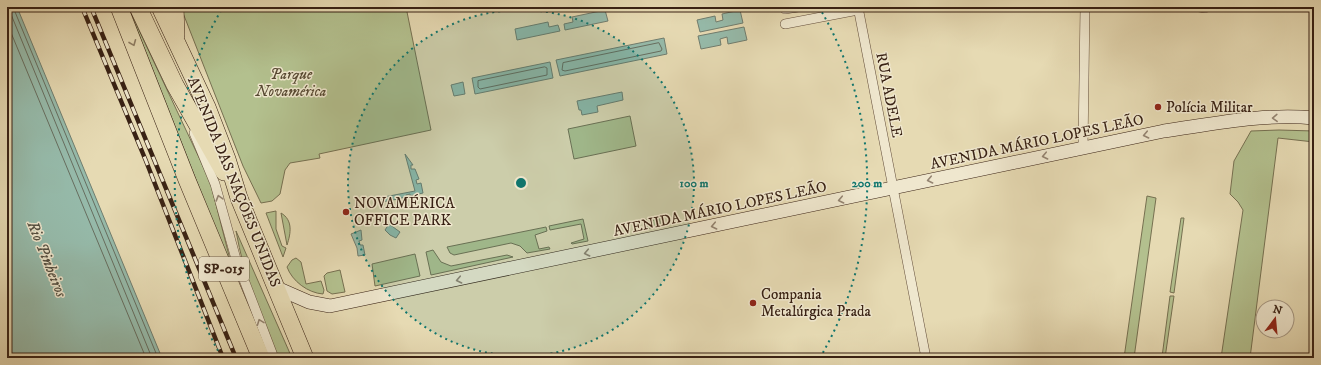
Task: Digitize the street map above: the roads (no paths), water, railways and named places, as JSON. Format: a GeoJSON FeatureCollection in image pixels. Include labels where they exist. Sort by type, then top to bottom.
{"type":"FeatureCollection","features":[{"type":"Feature","properties":{"kind":"highway","name":"SP-015"},"geometry":{"type":"LineString","coordinates":[[119,7],[188,180],[262,358]]}},
{"type":"Feature","properties":{"kind":"highway","name":"SP-015"},"geometry":{"type":"LineString","coordinates":[[138,7],[175,85],[239,198]]}},
{"type":"Feature","properties":{"kind":"highway","name":"AVENIDA DAS NAÇÕES UNIDAS"},"geometry":{"type":"LineString","coordinates":[[160,7],[176,45],[207,107],[227,159],[239,198],[305,358]]}},
{"type":"Feature","properties":{"kind":"highway"},"geometry":{"type":"LineString","coordinates":[[175,7],[176,45]]}},
{"type":"Feature","properties":{"kind":"street"},"geometry":{"type":"LineString","coordinates":[[785,9],[798,7]]}},
{"type":"Feature","properties":{"kind":"street"},"geometry":{"type":"LineString","coordinates":[[1083,148],[1085,7]]}},
{"type":"Feature","properties":{"kind":"street"},"geometry":{"type":"LineString","coordinates":[[785,24],[858,8]]}},
{"type":"Feature","properties":{"kind":"street","name":"RUA ADELE"},"geometry":{"type":"LineString","coordinates":[[858,8],[926,358]]}},
{"type":"Feature","properties":{"kind":"street"},"geometry":{"type":"LineString","coordinates":[[175,85],[215,184],[236,259],[274,358]]}},
{"type":"Feature","properties":{"kind":"street","name":"AVENIDA MÁRIO LOPES LEÃO"},"geometry":{"type":"LineString","coordinates":[[277,288],[308,302],[330,306],[1164,131],[1236,120],[1276,117],[1314,118]]}},
{"type":"Feature","properties":{"kind":"water","name":"Rio Pinheiros"},"geometry":{"type":"Polygon","coordinates":[[[7,7],[17,7],[162,358],[10,358],[7,349],[7,7]]]}},
{"type":"Feature","properties":{"kind":"water"},"geometry":{"type":"Polygon","coordinates":[[[605,10],[608,21],[565,30],[564,24],[573,22],[572,17],[605,10]]]}},
{"type":"Feature","properties":{"kind":"water"},"geometry":{"type":"Polygon","coordinates":[[[740,10],[743,23],[700,32],[697,20],[715,16],[716,22],[723,20],[722,14],[740,10]]]}},
{"type":"Feature","properties":{"kind":"water"},"geometry":{"type":"Polygon","coordinates":[[[548,22],[549,27],[558,25],[560,31],[517,40],[515,29],[548,22]]]}},
{"type":"Feature","properties":{"kind":"water"},"geometry":{"type":"Polygon","coordinates":[[[744,27],[747,40],[728,44],[727,37],[720,39],[721,45],[701,49],[698,36],[744,27]]]}},
{"type":"Feature","properties":{"kind":"water"},"geometry":{"type":"Polygon","coordinates":[[[664,38],[667,54],[560,76],[556,60],[664,38]]]}},
{"type":"Feature","properties":{"kind":"water"},"geometry":{"type":"Polygon","coordinates":[[[550,62],[553,78],[475,94],[472,78],[550,62]]]}},
{"type":"Feature","properties":{"kind":"water"},"geometry":{"type":"Polygon","coordinates":[[[463,82],[465,94],[454,96],[451,85],[463,82]]]}},
{"type":"Feature","properties":{"kind":"water"},"geometry":{"type":"Polygon","coordinates":[[[622,92],[623,100],[597,106],[598,112],[582,115],[581,110],[579,110],[577,101],[622,92]]]}},
{"type":"Feature","properties":{"kind":"water"},"geometry":{"type":"Polygon","coordinates":[[[405,154],[413,165],[411,165],[411,169],[415,169],[419,179],[416,180],[417,184],[421,183],[423,193],[410,196],[410,194],[406,195],[406,197],[393,200],[392,198],[388,199],[388,201],[379,202],[379,198],[415,191],[405,154]]]}},
{"type":"Feature","properties":{"kind":"water"},"geometry":{"type":"Polygon","coordinates":[[[389,224],[400,232],[396,238],[385,230],[389,224]]]}},
{"type":"Feature","properties":{"kind":"water"},"geometry":{"type":"Polygon","coordinates":[[[361,230],[362,240],[359,241],[360,245],[363,245],[365,255],[358,256],[357,248],[351,234],[361,230]]]}},
{"type":"Feature","properties":{"kind":"railway"},"geometry":{"type":"LineString","coordinates":[[82,7],[146,161],[223,358]]}},
{"type":"Feature","properties":{"kind":"railway"},"geometry":{"type":"LineString","coordinates":[[91,7],[236,358]]}},
{"type":"Feature","properties":{"kind":"place","name":"Polícia Militar"},"geometry":{"type":"Point","coordinates":[1158,107]}},
{"type":"Feature","properties":{"kind":"place","name":"NOVAMÉRICA OFFICE PARK"},"geometry":{"type":"Point","coordinates":[346,212]}},
{"type":"Feature","properties":{"kind":"place","name":"Compania Metalúrgica Prada"},"geometry":{"type":"Point","coordinates":[753,303]}},
{"type":"Feature","properties":{"kind":"park label","name":"Parque Novamérica"},"geometry":{"type":"Point","coordinates":[291,82]}}]}
